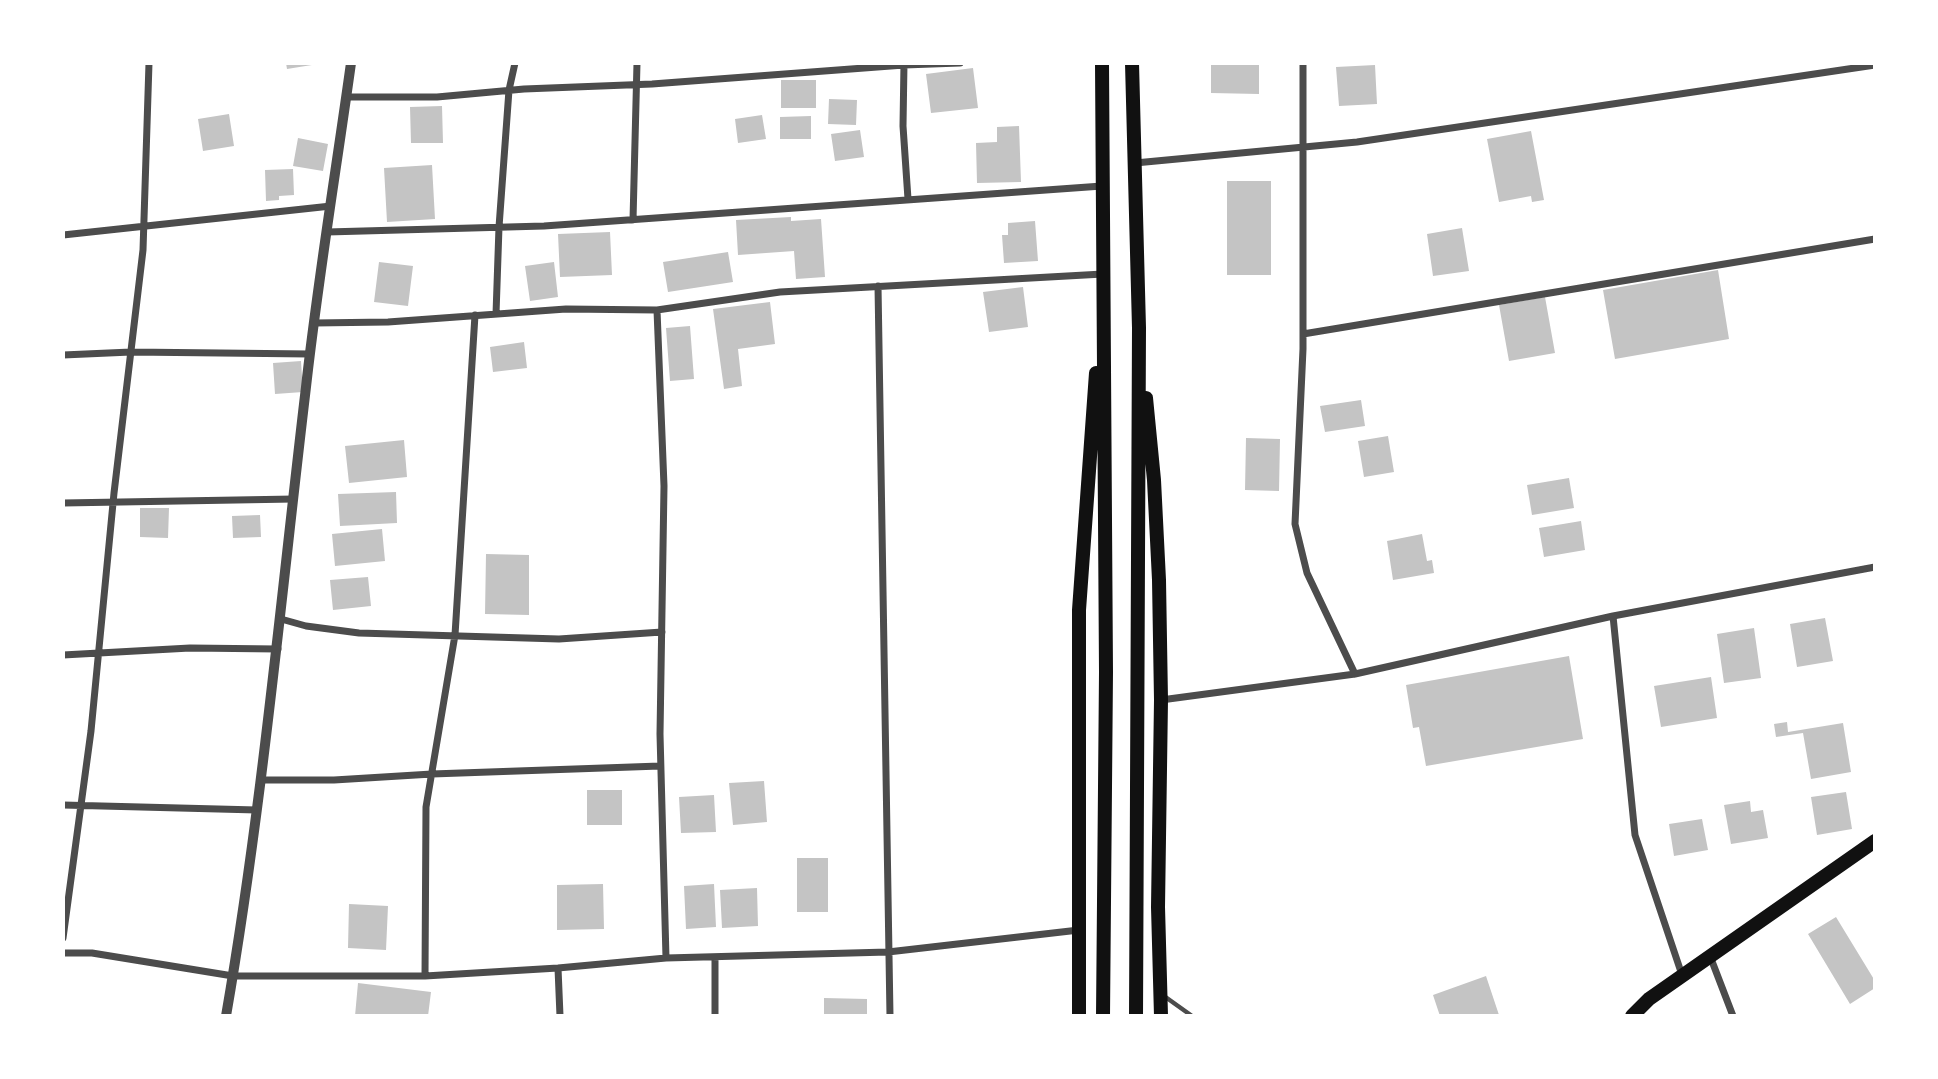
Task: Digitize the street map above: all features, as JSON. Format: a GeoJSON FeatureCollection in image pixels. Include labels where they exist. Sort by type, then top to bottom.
{"type":"FeatureCollection","features":[{"type":"Feature","properties":{"kind":"main road"},"geometry":{"type":"LineString","coordinates":[[1102,63],[1106,672],[1103,1016]]}},
{"type":"Feature","properties":{"kind":"main road"},"geometry":{"type":"LineString","coordinates":[[1132,63],[1139,328],[1136,1016]]}},
{"type":"Feature","properties":{"kind":"main road"},"geometry":{"type":"LineString","coordinates":[[1079,1016],[1079,610],[1104,274]]}},
{"type":"Feature","properties":{"kind":"main road"},"geometry":{"type":"LineString","coordinates":[[1139,328],[1154,480],[1161,699],[1158,907],[1161,1016]]}},
{"type":"Feature","properties":{"kind":"main road"},"geometry":{"type":"LineString","coordinates":[[1632,1016],[1649,999],[1875,841]]}},
{"type":"Feature","properties":{"kind":"street"},"geometry":{"type":"LineString","coordinates":[[63,938],[99,654],[144,225],[149,63]]}},
{"type":"Feature","properties":{"kind":"street"},"geometry":{"type":"LineString","coordinates":[[226,1016],[257,810],[278,649],[310,354],[351,63]]}},
{"type":"Feature","properties":{"kind":"street"},"geometry":{"type":"LineString","coordinates":[[496,314],[509,90],[515,63]]}},
{"type":"Feature","properties":{"kind":"street"},"geometry":{"type":"LineString","coordinates":[[634,220],[637,63]]}},
{"type":"Feature","properties":{"kind":"street"},"geometry":{"type":"LineString","coordinates":[[346,97],[437,97],[904,64],[960,63]]}},
{"type":"Feature","properties":{"kind":"street"},"geometry":{"type":"LineString","coordinates":[[1303,63],[1303,334],[1295,524],[1307,573],[1355,674]]}},
{"type":"Feature","properties":{"kind":"street"},"geometry":{"type":"LineString","coordinates":[[904,64],[903,126],[908,198]]}},
{"type":"Feature","properties":{"kind":"street"},"geometry":{"type":"LineString","coordinates":[[1135,163],[1304,149],[1875,65]]}},
{"type":"Feature","properties":{"kind":"street"},"geometry":{"type":"LineString","coordinates":[[327,232],[499,228],[634,220],[908,198],[1103,186]]}},
{"type":"Feature","properties":{"kind":"street"},"geometry":{"type":"LineString","coordinates":[[63,235],[331,206]]}},
{"type":"Feature","properties":{"kind":"street"},"geometry":{"type":"LineString","coordinates":[[1303,334],[1875,239]]}},
{"type":"Feature","properties":{"kind":"street"},"geometry":{"type":"LineString","coordinates":[[314,323],[388,322],[566,309],[657,310],[780,292],[1104,274]]}},
{"type":"Feature","properties":{"kind":"street"},"geometry":{"type":"LineString","coordinates":[[878,286],[890,1016]]}},
{"type":"Feature","properties":{"kind":"street"},"geometry":{"type":"LineString","coordinates":[[657,310],[664,486],[660,766],[666,958]]}},
{"type":"Feature","properties":{"kind":"street"},"geometry":{"type":"LineString","coordinates":[[425,976],[426,807],[454,635],[475,316]]}},
{"type":"Feature","properties":{"kind":"street"},"geometry":{"type":"LineString","coordinates":[[63,355],[131,352],[310,354]]}},
{"type":"Feature","properties":{"kind":"street"},"geometry":{"type":"LineString","coordinates":[[63,503],[294,499]]}},
{"type":"Feature","properties":{"kind":"street"},"geometry":{"type":"LineString","coordinates":[[1161,699],[1355,674],[1613,616],[1875,567]]}},
{"type":"Feature","properties":{"kind":"street"},"geometry":{"type":"LineString","coordinates":[[1613,616],[1635,835],[1682,976]]}},
{"type":"Feature","properties":{"kind":"street"},"geometry":{"type":"LineString","coordinates":[[281,619],[306,626],[359,633],[559,639],[663,632]]}},
{"type":"Feature","properties":{"kind":"street"},"geometry":{"type":"LineString","coordinates":[[63,655],[190,648],[278,649]]}},
{"type":"Feature","properties":{"kind":"street"},"geometry":{"type":"LineString","coordinates":[[261,779],[334,780],[660,766]]}},
{"type":"Feature","properties":{"kind":"street"},"geometry":{"type":"LineString","coordinates":[[63,805],[257,810]]}},
{"type":"Feature","properties":{"kind":"street"},"geometry":{"type":"LineString","coordinates":[[63,953],[92,953],[233,976],[425,976],[666,958],[888,952],[1080,930]]}},
{"type":"Feature","properties":{"kind":"street"},"geometry":{"type":"LineString","coordinates":[[1710,956],[1733,1016]]}},
{"type":"Feature","properties":{"kind":"street"},"geometry":{"type":"LineString","coordinates":[[715,957],[715,1016]]}},
{"type":"Feature","properties":{"kind":"street"},"geometry":{"type":"LineString","coordinates":[[558,968],[560,1016]]}},
{"type":"Feature","properties":{"kind":"lane"},"geometry":{"type":"LineString","coordinates":[[1160,994],[1192,1016]]}},
{"type":"Feature","properties":{"kind":"building"},"geometry":{"type":"Polygon","coordinates":[[[286,63],[317,63],[318,64],[287,69],[286,63]]]}},
{"type":"Feature","properties":{"kind":"building"},"geometry":{"type":"Polygon","coordinates":[[[1211,63],[1259,63],[1259,94],[1211,93],[1211,63]]]}},
{"type":"Feature","properties":{"kind":"building"},"geometry":{"type":"Polygon","coordinates":[[[1375,65],[1377,104],[1339,106],[1336,67],[1375,65]]]}},
{"type":"Feature","properties":{"kind":"building"},"geometry":{"type":"Polygon","coordinates":[[[973,68],[978,108],[931,113],[926,74],[973,68]]]}},
{"type":"Feature","properties":{"kind":"building"},"geometry":{"type":"Polygon","coordinates":[[[781,80],[816,80],[816,108],[781,108],[781,80]]]}},
{"type":"Feature","properties":{"kind":"building"},"geometry":{"type":"Polygon","coordinates":[[[829,99],[857,100],[856,125],[828,124],[829,99]]]}},
{"type":"Feature","properties":{"kind":"building"},"geometry":{"type":"Polygon","coordinates":[[[442,106],[443,143],[411,143],[410,107],[442,106]]]}},
{"type":"Feature","properties":{"kind":"building"},"geometry":{"type":"Polygon","coordinates":[[[229,114],[234,146],[203,151],[198,119],[229,114]]]}},
{"type":"Feature","properties":{"kind":"building"},"geometry":{"type":"Polygon","coordinates":[[[762,115],[766,139],[738,143],[735,119],[762,115]]]}},
{"type":"Feature","properties":{"kind":"building"},"geometry":{"type":"Polygon","coordinates":[[[811,116],[811,139],[780,139],[780,117],[811,116]]]}},
{"type":"Feature","properties":{"kind":"building"},"geometry":{"type":"Polygon","coordinates":[[[1019,126],[1021,182],[977,183],[976,143],[997,142],[997,127],[1019,126]]]}},
{"type":"Feature","properties":{"kind":"building"},"geometry":{"type":"Polygon","coordinates":[[[860,130],[864,157],[835,161],[831,134],[860,130]]]}},
{"type":"Feature","properties":{"kind":"building"},"geometry":{"type":"Polygon","coordinates":[[[1531,131],[1544,200],[1532,202],[1531,196],[1499,202],[1487,139],[1531,131]]]}},
{"type":"Feature","properties":{"kind":"building"},"geometry":{"type":"Polygon","coordinates":[[[298,138],[328,144],[323,171],[293,166],[298,138]]]}},
{"type":"Feature","properties":{"kind":"building"},"geometry":{"type":"Polygon","coordinates":[[[432,165],[435,219],[387,222],[384,168],[432,165]]]}},
{"type":"Feature","properties":{"kind":"building"},"geometry":{"type":"Polygon","coordinates":[[[293,169],[294,195],[279,196],[279,200],[266,201],[265,170],[293,169]]]}},
{"type":"Feature","properties":{"kind":"building"},"geometry":{"type":"Polygon","coordinates":[[[1227,181],[1271,181],[1271,275],[1227,275],[1227,181]]]}},
{"type":"Feature","properties":{"kind":"building"},"geometry":{"type":"Polygon","coordinates":[[[791,217],[791,221],[821,219],[825,277],[796,279],[794,251],[738,255],[736,220],[791,217]]]}},
{"type":"Feature","properties":{"kind":"building"},"geometry":{"type":"Polygon","coordinates":[[[1035,221],[1038,261],[1004,263],[1002,235],[1008,235],[1008,223],[1035,221]]]}},
{"type":"Feature","properties":{"kind":"building"},"geometry":{"type":"Polygon","coordinates":[[[1462,228],[1469,271],[1433,276],[1427,234],[1462,228]]]}},
{"type":"Feature","properties":{"kind":"building"},"geometry":{"type":"Polygon","coordinates":[[[610,232],[612,275],[560,277],[558,234],[610,232]]]}},
{"type":"Feature","properties":{"kind":"building"},"geometry":{"type":"Polygon","coordinates":[[[728,252],[733,282],[668,292],[663,262],[728,252]]]}},
{"type":"Feature","properties":{"kind":"building"},"geometry":{"type":"Polygon","coordinates":[[[379,262],[413,266],[408,306],[374,302],[379,262]]]}},
{"type":"Feature","properties":{"kind":"building"},"geometry":{"type":"Polygon","coordinates":[[[554,262],[558,297],[530,301],[525,266],[554,262]]]}},
{"type":"Feature","properties":{"kind":"building"},"geometry":{"type":"Polygon","coordinates":[[[1718,270],[1729,339],[1615,359],[1603,290],[1718,270]]]}},
{"type":"Feature","properties":{"kind":"building"},"geometry":{"type":"Polygon","coordinates":[[[1023,287],[1028,327],[989,332],[983,292],[1023,287]]]}},
{"type":"Feature","properties":{"kind":"building"},"geometry":{"type":"Polygon","coordinates":[[[1545,297],[1555,353],[1509,361],[1499,305],[1545,297]]]}},
{"type":"Feature","properties":{"kind":"building"},"geometry":{"type":"Polygon","coordinates":[[[770,302],[775,344],[738,349],[742,386],[724,389],[713,309],[770,302]]]}},
{"type":"Feature","properties":{"kind":"building"},"geometry":{"type":"Polygon","coordinates":[[[690,326],[694,379],[670,381],[666,328],[690,326]]]}},
{"type":"Feature","properties":{"kind":"building"},"geometry":{"type":"Polygon","coordinates":[[[524,342],[527,368],[493,372],[490,347],[524,342]]]}},
{"type":"Feature","properties":{"kind":"building"},"geometry":{"type":"Polygon","coordinates":[[[301,361],[303,392],[275,394],[273,363],[301,361]]]}},
{"type":"Feature","properties":{"kind":"building"},"geometry":{"type":"Polygon","coordinates":[[[1361,400],[1365,426],[1325,432],[1320,406],[1361,400]]]}},
{"type":"Feature","properties":{"kind":"building"},"geometry":{"type":"Polygon","coordinates":[[[1388,436],[1394,472],[1364,477],[1358,441],[1388,436]]]}},
{"type":"Feature","properties":{"kind":"building"},"geometry":{"type":"Polygon","coordinates":[[[1246,438],[1280,439],[1279,491],[1245,490],[1246,438]]]}},
{"type":"Feature","properties":{"kind":"building"},"geometry":{"type":"Polygon","coordinates":[[[404,440],[407,477],[349,483],[345,446],[404,440]]]}},
{"type":"Feature","properties":{"kind":"building"},"geometry":{"type":"Polygon","coordinates":[[[1569,478],[1574,508],[1532,515],[1527,485],[1569,478]]]}},
{"type":"Feature","properties":{"kind":"building"},"geometry":{"type":"Polygon","coordinates":[[[396,492],[397,523],[340,526],[338,494],[396,492]]]}},
{"type":"Feature","properties":{"kind":"building"},"geometry":{"type":"Polygon","coordinates":[[[140,508],[169,508],[168,538],[140,537],[140,508]]]}},
{"type":"Feature","properties":{"kind":"building"},"geometry":{"type":"Polygon","coordinates":[[[260,515],[261,537],[233,538],[232,516],[260,515]]]}},
{"type":"Feature","properties":{"kind":"building"},"geometry":{"type":"Polygon","coordinates":[[[1581,521],[1585,550],[1544,557],[1539,528],[1581,521]]]}},
{"type":"Feature","properties":{"kind":"building"},"geometry":{"type":"Polygon","coordinates":[[[382,529],[385,561],[335,566],[332,534],[382,529]]]}},
{"type":"Feature","properties":{"kind":"building"},"geometry":{"type":"Polygon","coordinates":[[[1422,534],[1427,561],[1432,560],[1434,573],[1393,580],[1387,541],[1422,534]]]}},
{"type":"Feature","properties":{"kind":"building"},"geometry":{"type":"Polygon","coordinates":[[[486,554],[529,555],[529,615],[485,614],[486,554]]]}},
{"type":"Feature","properties":{"kind":"building"},"geometry":{"type":"Polygon","coordinates":[[[368,577],[371,606],[333,610],[330,580],[368,577]]]}},
{"type":"Feature","properties":{"kind":"building"},"geometry":{"type":"Polygon","coordinates":[[[1825,618],[1833,661],[1797,667],[1790,624],[1825,618]]]}},
{"type":"Feature","properties":{"kind":"building"},"geometry":{"type":"Polygon","coordinates":[[[1754,628],[1761,678],[1724,683],[1717,634],[1754,628]]]}},
{"type":"Feature","properties":{"kind":"building"},"geometry":{"type":"Polygon","coordinates":[[[1569,656],[1583,739],[1426,766],[1419,727],[1413,728],[1406,685],[1569,656]]]}},
{"type":"Feature","properties":{"kind":"building"},"geometry":{"type":"Polygon","coordinates":[[[1711,677],[1717,718],[1661,727],[1654,686],[1711,677]]]}},
{"type":"Feature","properties":{"kind":"building"},"geometry":{"type":"Polygon","coordinates":[[[1787,722],[1788,732],[1843,723],[1851,772],[1811,779],[1803,733],[1776,737],[1774,724],[1787,722]]]}},
{"type":"Feature","properties":{"kind":"building"},"geometry":{"type":"Polygon","coordinates":[[[764,781],[767,822],[733,825],[729,783],[764,781]]]}},
{"type":"Feature","properties":{"kind":"building"},"geometry":{"type":"Polygon","coordinates":[[[587,790],[622,790],[622,825],[587,825],[587,790]]]}},
{"type":"Feature","properties":{"kind":"building"},"geometry":{"type":"Polygon","coordinates":[[[1846,792],[1852,829],[1817,835],[1811,797],[1846,792]]]}},
{"type":"Feature","properties":{"kind":"building"},"geometry":{"type":"Polygon","coordinates":[[[714,795],[716,832],[681,833],[679,797],[714,795]]]}},
{"type":"Feature","properties":{"kind":"building"},"geometry":{"type":"Polygon","coordinates":[[[1750,801],[1751,812],[1763,810],[1768,838],[1731,844],[1724,805],[1750,801]]]}},
{"type":"Feature","properties":{"kind":"building"},"geometry":{"type":"Polygon","coordinates":[[[1702,819],[1708,850],[1674,856],[1669,824],[1702,819]]]}},
{"type":"Feature","properties":{"kind":"building"},"geometry":{"type":"Polygon","coordinates":[[[797,858],[828,858],[828,912],[797,912],[797,858]]]}},
{"type":"Feature","properties":{"kind":"building"},"geometry":{"type":"Polygon","coordinates":[[[603,884],[604,929],[557,930],[557,885],[603,884]]]}},
{"type":"Feature","properties":{"kind":"building"},"geometry":{"type":"Polygon","coordinates":[[[714,884],[716,927],[686,929],[684,886],[714,884]]]}},
{"type":"Feature","properties":{"kind":"building"},"geometry":{"type":"Polygon","coordinates":[[[757,888],[758,926],[722,928],[720,890],[757,888]]]}},
{"type":"Feature","properties":{"kind":"building"},"geometry":{"type":"Polygon","coordinates":[[[349,904],[388,906],[386,950],[348,948],[349,904]]]}},
{"type":"Feature","properties":{"kind":"building"},"geometry":{"type":"Polygon","coordinates":[[[1836,917],[1875,981],[1875,988],[1850,1004],[1808,934],[1836,917]]]}},
{"type":"Feature","properties":{"kind":"building"},"geometry":{"type":"Polygon","coordinates":[[[1486,976],[1499,1015],[1440,1016],[1433,995],[1486,976]]]}},
{"type":"Feature","properties":{"kind":"building"},"geometry":{"type":"Polygon","coordinates":[[[358,983],[431,992],[428,1016],[355,1016],[358,983]]]}},
{"type":"Feature","properties":{"kind":"building"},"geometry":{"type":"Polygon","coordinates":[[[824,998],[867,999],[867,1016],[824,1016],[824,998]]]}}]}
